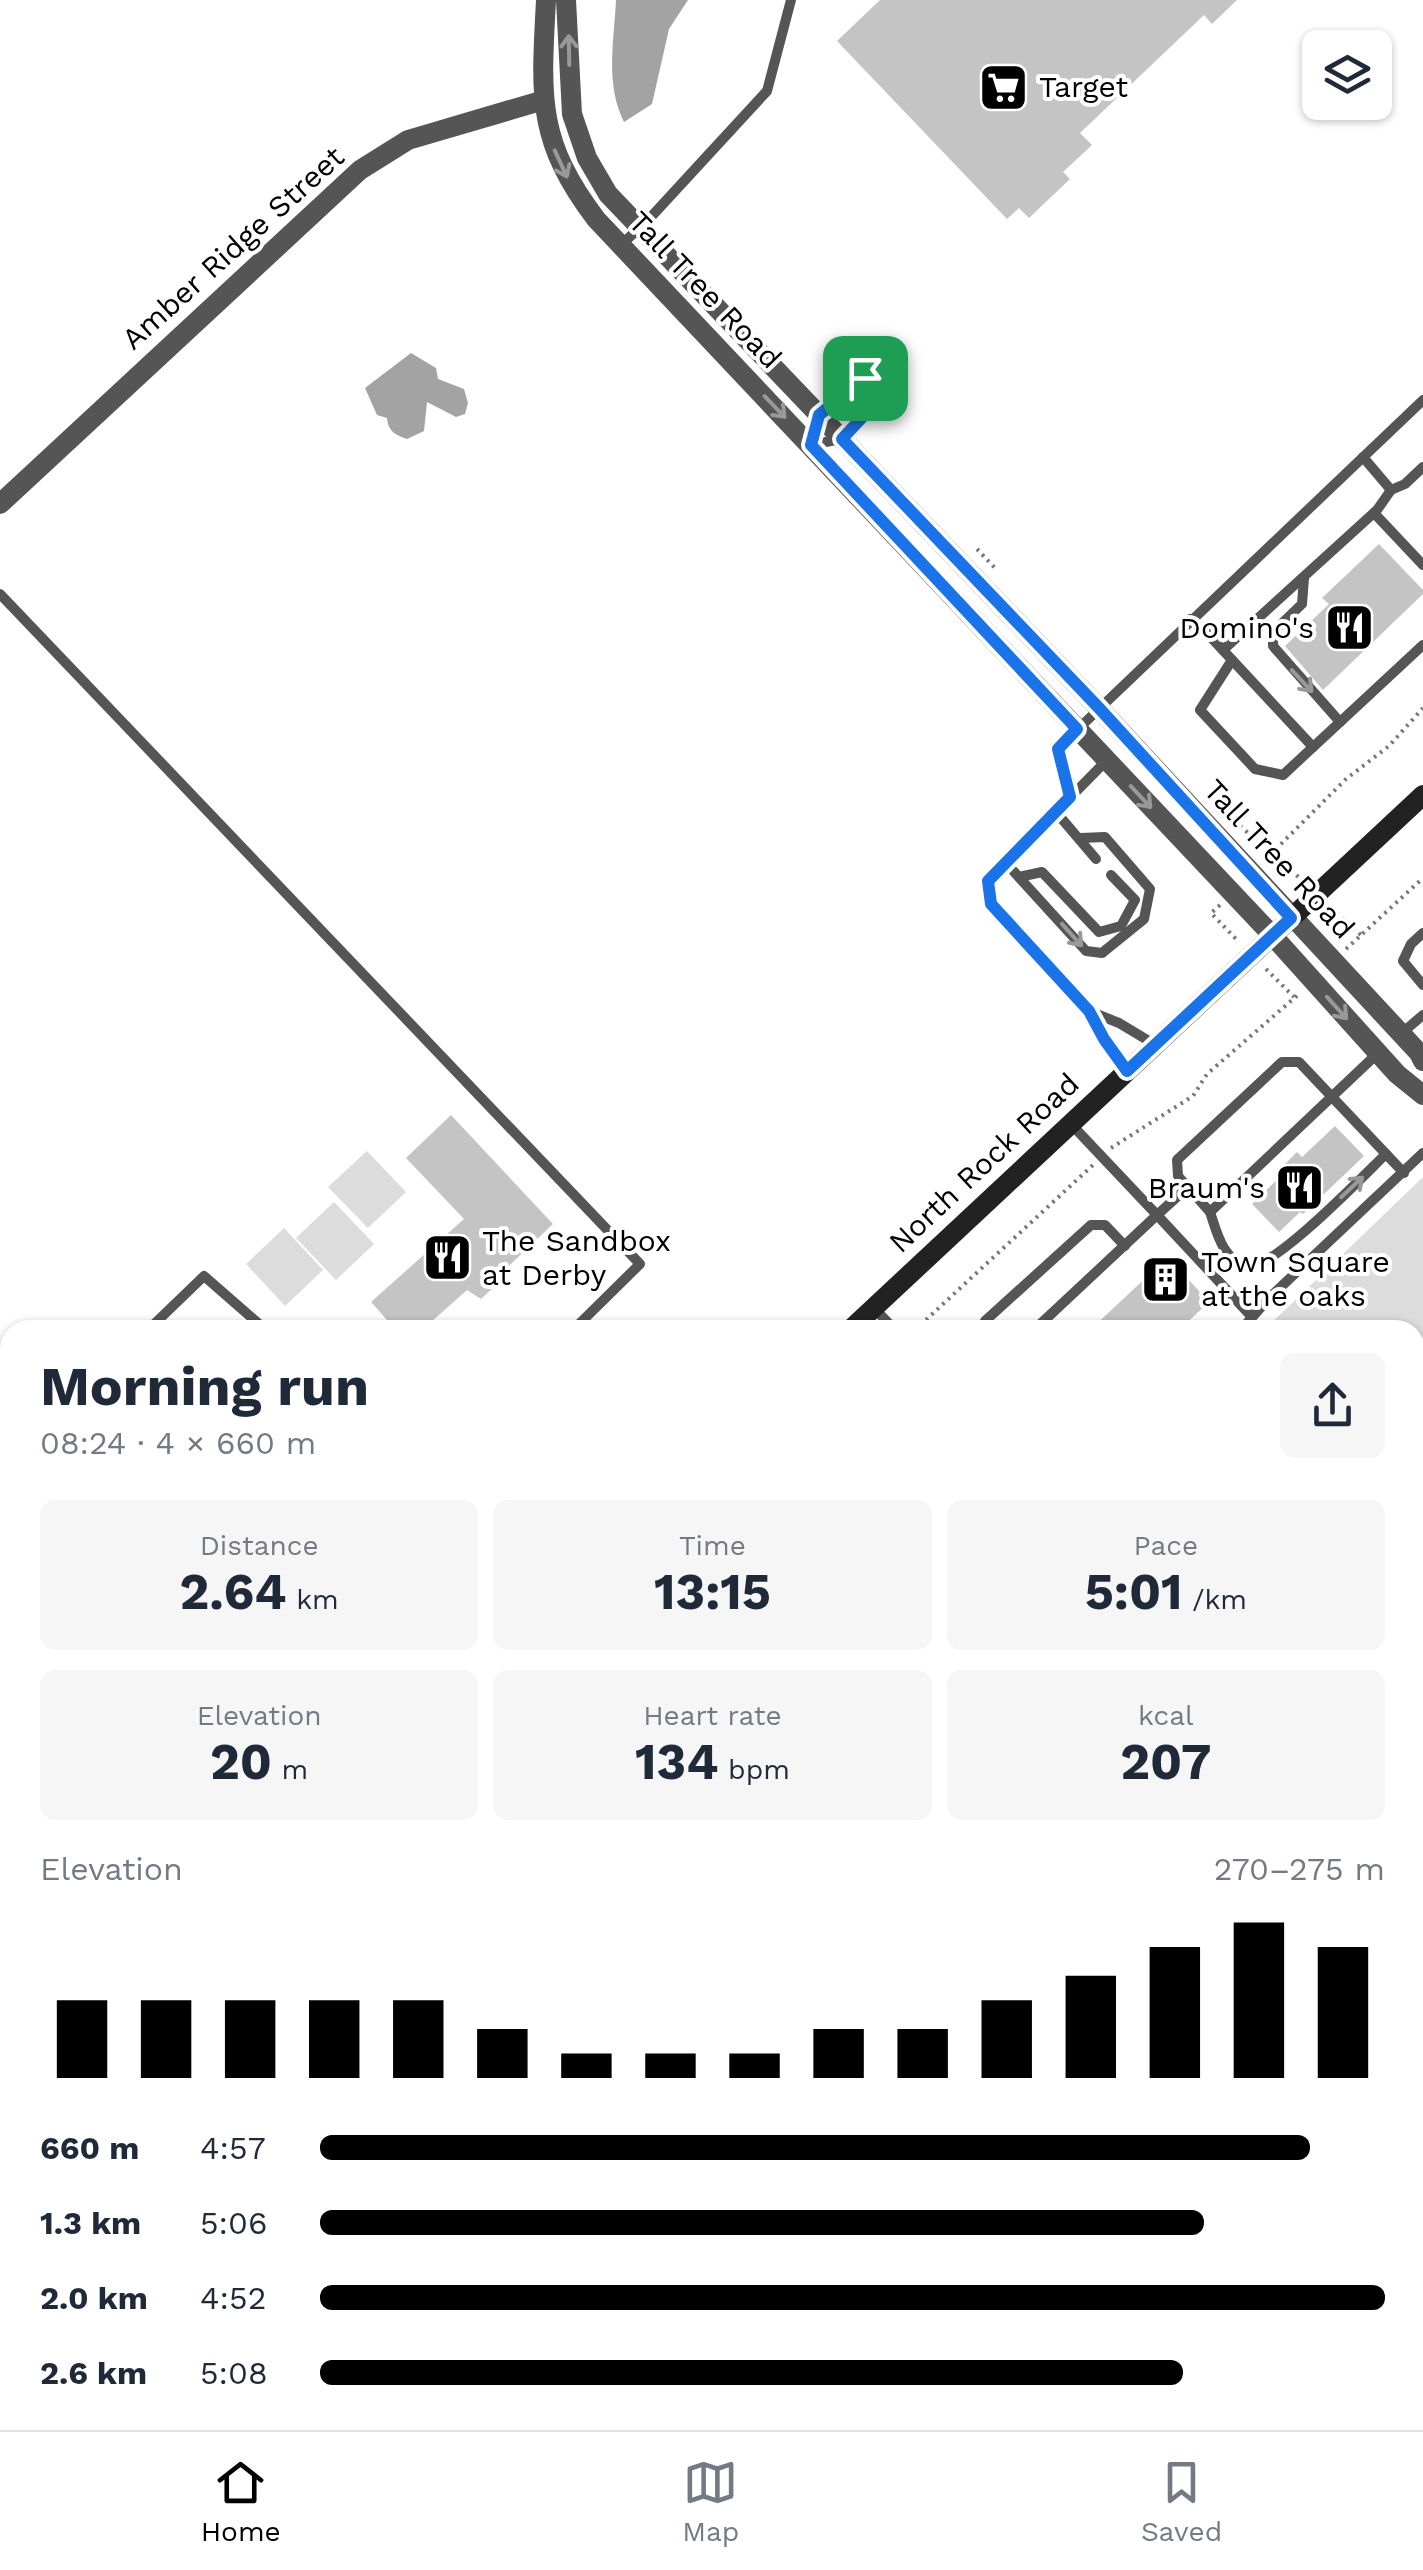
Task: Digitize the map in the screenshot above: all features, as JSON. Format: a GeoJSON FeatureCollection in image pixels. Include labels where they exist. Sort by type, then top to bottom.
{"type":"FeatureCollection","features":[{"type":"Feature","properties":{"kind":"main road","name":"North Rock Road"},"geometry":{"type":"LineString","coordinates":[[861,1320],[1423,796]]}},
{"type":"Feature","properties":{"kind":"street","name":"Tall Tree Road"},"geometry":{"type":"LineString","coordinates":[[546,0],[544,100],[550,140],[571,186],[621,245],[1423,1096]]}},
{"type":"Feature","properties":{"kind":"street","name":"Tall Tree Road"},"geometry":{"type":"LineString","coordinates":[[566,0],[572,114],[587,158],[608,194],[1099,708],[1423,1061]]}},
{"type":"Feature","properties":{"kind":"street","name":"Amber Ridge Street"},"geometry":{"type":"LineString","coordinates":[[0,504],[360,170],[408,140],[544,100]]}},
{"type":"Feature","properties":{"kind":"lane"},"geometry":{"type":"LineString","coordinates":[[621,245],[767,91],[791,0]]}},
{"type":"Feature","properties":{"kind":"lane"},"geometry":{"type":"LineString","coordinates":[[888,371],[883,395],[842,439],[811,445],[819,415],[865,378],[888,371]]}},
{"type":"Feature","properties":{"kind":"lane"},"geometry":{"type":"LineString","coordinates":[[1070,797],[1058,749],[1423,400]]}},
{"type":"Feature","properties":{"kind":"lane"},"geometry":{"type":"LineString","coordinates":[[1363,457],[1391,490]]}},
{"type":"Feature","properties":{"kind":"lane"},"geometry":{"type":"LineString","coordinates":[[1222,650],[1374,513],[1391,490],[1422,472]]}},
{"type":"Feature","properties":{"kind":"lane"},"geometry":{"type":"LineString","coordinates":[[1374,513],[1423,565]]}},
{"type":"Feature","properties":{"kind":"lane"},"geometry":{"type":"LineString","coordinates":[[1304,578],[1302,604],[1276,627],[1271,639],[1340,722]]}},
{"type":"Feature","properties":{"kind":"lane"},"geometry":{"type":"LineString","coordinates":[[0,594],[640,1264],[582,1320]]}},
{"type":"Feature","properties":{"kind":"lane"},"geometry":{"type":"LineString","coordinates":[[1190,619],[1313,748]]}},
{"type":"Feature","properties":{"kind":"lane"},"geometry":{"type":"LineString","coordinates":[[1232,660],[1200,710],[1255,769],[1283,775],[1423,645]]}},
{"type":"Feature","properties":{"kind":"lane"},"geometry":{"type":"LineString","coordinates":[[1106,760],[988,881],[991,904],[1089,1011],[1127,1071]]}},
{"type":"Feature","properties":{"kind":"lane"},"geometry":{"type":"LineString","coordinates":[[1056,812],[1096,859]]}},
{"type":"Feature","properties":{"kind":"lane"},"geometry":{"type":"LineString","coordinates":[[1006,863],[1086,951],[1102,954],[1144,920],[1150,889],[1105,837],[1081,838]]}},
{"type":"Feature","properties":{"kind":"lane"},"geometry":{"type":"LineString","coordinates":[[1019,877],[1042,872],[1099,932],[1121,926],[1135,900],[1110,875]]}},
{"type":"Feature","properties":{"kind":"lane"},"geometry":{"type":"LineString","coordinates":[[1423,934],[1411,944],[1403,962],[1423,985]]}},
{"type":"Feature","properties":{"kind":"lane"},"geometry":{"type":"LineString","coordinates":[[1089,1011],[1119,1023],[1155,1045]]}},
{"type":"Feature","properties":{"kind":"lane"},"geometry":{"type":"LineString","coordinates":[[1401,1034],[1423,1014]]}},
{"type":"Feature","properties":{"kind":"lane"},"geometry":{"type":"LineString","coordinates":[[1210,1212],[1378,1052]]}},
{"type":"Feature","properties":{"kind":"lane"},"geometry":{"type":"LineString","coordinates":[[1386,1154],[1262,1265],[1238,1262],[1222,1246],[1210,1212],[1178,1176],[1177,1160],[1282,1062],[1298,1062],[1332,1098],[1386,1154],[1404,1173]]}},
{"type":"Feature","properties":{"kind":"lane"},"geometry":{"type":"LineString","coordinates":[[1070,1124],[1252,1317]]}},
{"type":"Feature","properties":{"kind":"lane"},"geometry":{"type":"LineString","coordinates":[[1249,1320],[1423,1153]]}},
{"type":"Feature","properties":{"kind":"lane"},"geometry":{"type":"LineString","coordinates":[[1045,1320],[1188,1187]]}},
{"type":"Feature","properties":{"kind":"lane"},"geometry":{"type":"LineString","coordinates":[[986,1320],[1091,1225],[1105,1225],[1124,1246]]}},
{"type":"Feature","properties":{"kind":"lane"},"geometry":{"type":"LineString","coordinates":[[1277,1255],[1295,1274]]}},
{"type":"Feature","properties":{"kind":"lane"},"geometry":{"type":"LineString","coordinates":[[158,1320],[204,1276],[255,1320]]}},
{"type":"Feature","properties":{"kind":"lane"},"geometry":{"type":"LineString","coordinates":[[874,1308],[885,1320]]}},
{"type":"Feature","properties":{"kind":"path"},"geometry":{"type":"LineString","coordinates":[[1273,853],[1423,708]]}},
{"type":"Feature","properties":{"kind":"path"},"geometry":{"type":"LineString","coordinates":[[1347,948],[1423,878]]}},
{"type":"Feature","properties":{"kind":"shaded area"},"geometry":{"type":"Polygon","coordinates":[[[616,0],[688,0],[669,29],[652,104],[624,122],[613,78],[616,0]]]}},
{"type":"Feature","properties":{"kind":"shaded area"},"geometry":{"type":"Polygon","coordinates":[[[411,353],[436,368],[438,379],[464,389],[468,403],[465,414],[456,417],[427,402],[424,431],[407,439],[393,432],[387,418],[377,415],[365,388],[411,353]]]}},
{"type":"Feature","properties":{"kind":"shaded area"},"geometry":{"type":"Polygon","coordinates":[[[367,1151],[406,1192],[368,1228],[328,1187],[367,1151]]]}},
{"type":"Feature","properties":{"kind":"shaded area"},"geometry":{"type":"Polygon","coordinates":[[[1423,1177],[1423,1320],[1274,1320],[1423,1177]]]}},
{"type":"Feature","properties":{"kind":"shaded area"},"geometry":{"type":"Polygon","coordinates":[[[334,1202],[374,1244],[336,1280],[296,1238],[334,1202]]]}},
{"type":"Feature","properties":{"kind":"shaded area"},"geometry":{"type":"Polygon","coordinates":[[[284,1228],[323,1270],[285,1306],[246,1264],[284,1228]]]}},
{"type":"Feature","properties":{"kind":"building","name":"Target"},"geometry":{"type":"Polygon","coordinates":[[[880,0],[1237,0],[1212,24],[1204,15],[1080,133],[1092,145],[1063,172],[1070,179],[1029,218],[1019,208],[1007,219],[837,41],[880,0]]]}},
{"type":"Feature","properties":{"kind":"building"},"geometry":{"type":"Polygon","coordinates":[[[1379,544],[1423,594],[1323,690],[1285,646],[1329,604],[1322,598],[1379,544]]]}},
{"type":"Feature","properties":{"kind":"building"},"geometry":{"type":"Polygon","coordinates":[[[451,1115],[553,1224],[494,1280],[497,1284],[481,1299],[467,1290],[433,1320],[387,1320],[371,1302],[464,1219],[406,1158],[451,1115]]]}},
{"type":"Feature","properties":{"kind":"building","name":"Braum's"},"geometry":{"type":"Polygon","coordinates":[[[1335,1126],[1364,1156],[1279,1232],[1252,1204],[1286,1171],[1282,1167],[1297,1152],[1302,1157],[1335,1126]]]}},
{"type":"Feature","properties":{"kind":"building","name":"Town Square at the oaks"},"geometry":{"type":"Polygon","coordinates":[[[1168,1257],[1209,1302],[1190,1320],[1101,1320],[1168,1257]]]}},
{"type":"Feature","properties":{"kind":"place","name":"Target"},"geometry":{"type":"Point","coordinates":[1004,87]}},
{"type":"Feature","properties":{"kind":"place","name":"Domino's"},"geometry":{"type":"Point","coordinates":[1349,628]}},
{"type":"Feature","properties":{"kind":"place","name":"Braum's"},"geometry":{"type":"Point","coordinates":[1300,1188]}},
{"type":"Feature","properties":{"kind":"place","name":"The Sandbox at Derby"},"geometry":{"type":"Point","coordinates":[447,1258]}},
{"type":"Feature","properties":{"kind":"place","name":"Town Square at the oaks"},"geometry":{"type":"Point","coordinates":[1166,1279]}},
{"type":"Feature","properties":{"kind":"route"},"geometry":{"type":"LineString","coordinates":[[888,371],[883,395],[842,439],[1099,708],[1291,918],[1127,1071],[1089,1011],[991,904],[988,881],[1070,797],[1058,749],[1077,729],[811,445],[819,415],[865,378],[888,371]]}}]}
